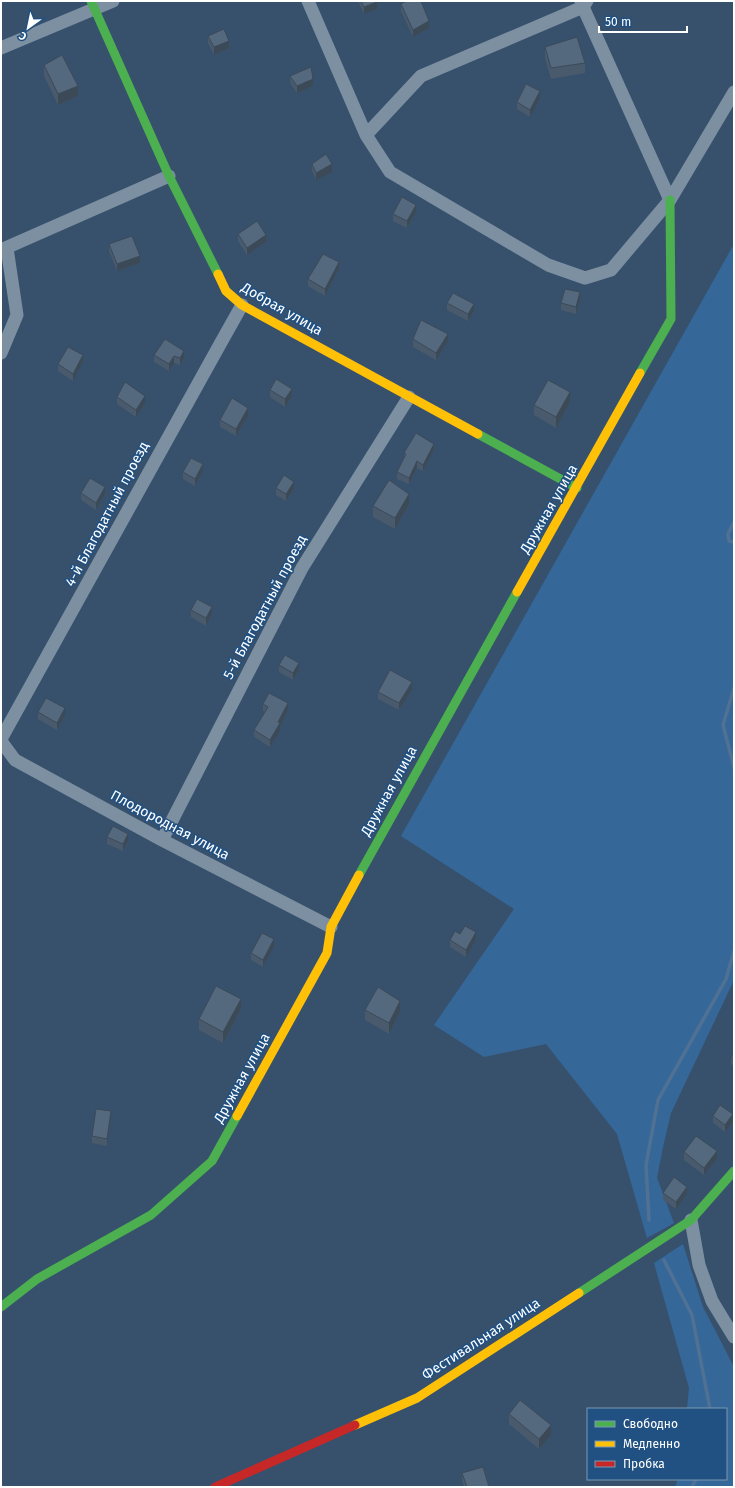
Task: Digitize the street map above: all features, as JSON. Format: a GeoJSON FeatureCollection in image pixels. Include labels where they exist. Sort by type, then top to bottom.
{"type":"FeatureCollection","features":[{"type":"Feature","properties":{"kind":"street"},"geometry":{"type":"LineString","coordinates":[[1,48],[93,5],[113,1]]}},
{"type":"Feature","properties":{"kind":"street"},"geometry":{"type":"LineString","coordinates":[[308,1],[366,134],[390,172],[548,265],[585,278],[611,270],[670,200],[734,92]]}},
{"type":"Feature","properties":{"kind":"street"},"geometry":{"type":"LineString","coordinates":[[366,134],[421,76],[584,3],[670,200]]}},
{"type":"Feature","properties":{"kind":"street","name":"Добрая улица"},"geometry":{"type":"LineString","coordinates":[[93,5],[169,176],[226,291],[242,305],[577,488]]}},
{"type":"Feature","properties":{"kind":"street"},"geometry":{"type":"LineString","coordinates":[[1,352],[17,315],[4,249],[169,176]]}},
{"type":"Feature","properties":{"kind":"street","name":"Дружная улица"},"geometry":{"type":"LineString","coordinates":[[1,1307],[37,1279],[151,1215],[212,1161],[327,953],[331,927],[415,773],[671,319],[670,200]]}},
{"type":"Feature","properties":{"kind":"street","name":"4-й Благодатный проезд"},"geometry":{"type":"LineString","coordinates":[[1,740],[158,454],[242,305]]}},
{"type":"Feature","properties":{"kind":"street","name":"5-й Благодатный проезд"},"geometry":{"type":"LineString","coordinates":[[162,840],[302,568],[409,397]]}},
{"type":"Feature","properties":{"kind":"street","name":"Плодородная улица"},"geometry":{"type":"LineString","coordinates":[[1,740],[15,760],[162,840],[331,927]]}},
{"type":"Feature","properties":{"kind":"street","name":"Фестивальная улица"},"geometry":{"type":"LineString","coordinates":[[215,1487],[417,1398],[691,1220],[734,1171]]}},
{"type":"Feature","properties":{"kind":"street"},"geometry":{"type":"LineString","coordinates":[[691,1220],[699,1265],[712,1301],[734,1337]]}},
{"type":"Feature","properties":{"kind":"shaded area"},"geometry":{"type":"Polygon","coordinates":[[[734,244],[734,980],[671,1113],[657,1178],[674,1223],[647,1238],[617,1134],[546,1044],[484,1057],[434,1025],[514,909],[401,836],[734,244]]]}},
{"type":"Feature","properties":{"kind":"shaded area"},"geometry":{"type":"Polygon","coordinates":[[[683,1244],[703,1307],[733,1365],[734,1487],[675,1487],[678,1480],[727,1480],[727,1408],[687,1408],[689,1388],[654,1263],[683,1244]]]}},
{"type":"Feature","properties":{"kind":"building"},"geometry":{"type":"Polygon","coordinates":[[[361,1],[376,1],[377,2],[364,7],[361,1]]]}},
{"type":"Feature","properties":{"kind":"building"},"geometry":{"type":"Polygon","coordinates":[[[406,1],[421,1],[429,21],[413,30],[401,4],[406,1]]]}},
{"type":"Feature","properties":{"kind":"building"},"geometry":{"type":"Polygon","coordinates":[[[224,29],[229,41],[214,47],[208,36],[224,29]]]}},
{"type":"Feature","properties":{"kind":"building"},"geometry":{"type":"Polygon","coordinates":[[[577,37],[585,63],[551,68],[545,47],[577,37]]]}},
{"type":"Feature","properties":{"kind":"building"},"geometry":{"type":"Polygon","coordinates":[[[62,55],[78,86],[58,94],[44,65],[62,55]]]}},
{"type":"Feature","properties":{"kind":"building"},"geometry":{"type":"Polygon","coordinates":[[[311,67],[313,79],[297,86],[290,76],[311,67]]]}},
{"type":"Feature","properties":{"kind":"building"},"geometry":{"type":"Polygon","coordinates":[[[526,84],[540,91],[530,110],[517,102],[526,84]]]}},
{"type":"Feature","properties":{"kind":"building"},"geometry":{"type":"Polygon","coordinates":[[[326,154],[332,164],[316,173],[312,164],[326,154]]]}},
{"type":"Feature","properties":{"kind":"building"},"geometry":{"type":"Polygon","coordinates":[[[402,197],[416,205],[407,221],[393,214],[402,197]]]}},
{"type":"Feature","properties":{"kind":"building"},"geometry":{"type":"Polygon","coordinates":[[[257,221],[266,235],[247,248],[238,234],[257,221]]]}},
{"type":"Feature","properties":{"kind":"building"},"geometry":{"type":"Polygon","coordinates":[[[132,236],[140,256],[117,264],[109,244],[132,236]]]}},
{"type":"Feature","properties":{"kind":"building"},"geometry":{"type":"Polygon","coordinates":[[[323,254],[339,262],[325,289],[308,279],[323,254]]]}},
{"type":"Feature","properties":{"kind":"building"},"geometry":{"type":"Polygon","coordinates":[[[565,289],[580,292],[576,307],[561,303],[565,289]]]}},
{"type":"Feature","properties":{"kind":"building"},"geometry":{"type":"Polygon","coordinates":[[[453,293],[474,304],[468,314],[447,303],[453,293]]]}},
{"type":"Feature","properties":{"kind":"building"},"geometry":{"type":"Polygon","coordinates":[[[421,320],[448,334],[436,353],[413,339],[421,320]]]}},
{"type":"Feature","properties":{"kind":"building"},"geometry":{"type":"Polygon","coordinates":[[[165,339],[184,351],[180,358],[174,356],[169,364],[154,355],[165,339]]]}},
{"type":"Feature","properties":{"kind":"building"},"geometry":{"type":"Polygon","coordinates":[[[68,347],[83,355],[73,374],[58,364],[68,347]]]}},
{"type":"Feature","properties":{"kind":"building"},"geometry":{"type":"Polygon","coordinates":[[[276,379],[292,389],[285,399],[270,390],[276,379]]]}},
{"type":"Feature","properties":{"kind":"building"},"geometry":{"type":"Polygon","coordinates":[[[548,380],[570,392],[556,417],[534,405],[548,380]]]}},
{"type":"Feature","properties":{"kind":"building"},"geometry":{"type":"Polygon","coordinates":[[[125,382],[145,396],[136,410],[117,397],[125,382]]]}},
{"type":"Feature","properties":{"kind":"building"},"geometry":{"type":"Polygon","coordinates":[[[232,398],[248,408],[236,429],[220,420],[232,398]]]}},
{"type":"Feature","properties":{"kind":"building"},"geometry":{"type":"Polygon","coordinates":[[[416,433],[434,444],[423,465],[417,461],[409,478],[397,472],[406,454],[404,453],[416,433]]]}},
{"type":"Feature","properties":{"kind":"building"},"geometry":{"type":"Polygon","coordinates":[[[191,458],[203,464],[195,479],[183,472],[191,458]]]}},
{"type":"Feature","properties":{"kind":"building"},"geometry":{"type":"Polygon","coordinates":[[[284,475],[294,482],[286,494],[276,488],[284,475]]]}},
{"type":"Feature","properties":{"kind":"building"},"geometry":{"type":"Polygon","coordinates":[[[90,478],[105,487],[96,503],[81,493],[90,478]]]}},
{"type":"Feature","properties":{"kind":"building"},"geometry":{"type":"Polygon","coordinates":[[[389,480],[409,494],[395,518],[373,506],[389,480]]]}},
{"type":"Feature","properties":{"kind":"building"},"geometry":{"type":"Polygon","coordinates":[[[197,599],[212,607],[206,618],[191,610],[197,599]]]}},
{"type":"Feature","properties":{"kind":"building"},"geometry":{"type":"Polygon","coordinates":[[[285,655],[299,663],[293,673],[279,665],[285,655]]]}},
{"type":"Feature","properties":{"kind":"building"},"geometry":{"type":"Polygon","coordinates":[[[390,670],[412,682],[399,703],[378,692],[390,670]]]}},
{"type":"Feature","properties":{"kind":"building"},"geometry":{"type":"Polygon","coordinates":[[[269,693],[288,703],[278,722],[280,723],[270,740],[254,730],[268,707],[263,704],[269,693]]]}},
{"type":"Feature","properties":{"kind":"building"},"geometry":{"type":"Polygon","coordinates":[[[46,698],[65,708],[57,723],[38,712],[46,698]]]}},
{"type":"Feature","properties":{"kind":"building"},"geometry":{"type":"Polygon","coordinates":[[[113,826],[128,834],[123,844],[107,837],[113,826]]]}},
{"type":"Feature","properties":{"kind":"building"},"geometry":{"type":"Polygon","coordinates":[[[465,926],[476,932],[466,950],[450,940],[455,931],[460,934],[465,926]]]}},
{"type":"Feature","properties":{"kind":"building"},"geometry":{"type":"Polygon","coordinates":[[[262,933],[274,939],[263,960],[251,953],[262,933]]]}},
{"type":"Feature","properties":{"kind":"building"},"geometry":{"type":"Polygon","coordinates":[[[216,986],[241,999],[223,1032],[199,1019],[216,986]]]}},
{"type":"Feature","properties":{"kind":"building"},"geometry":{"type":"Polygon","coordinates":[[[378,987],[400,1001],[389,1023],[365,1010],[378,987]]]}},
{"type":"Feature","properties":{"kind":"building"},"geometry":{"type":"Polygon","coordinates":[[[734,1052],[734,1059],[731,1057],[734,1052]]]}},
{"type":"Feature","properties":{"kind":"building"},"geometry":{"type":"Polygon","coordinates":[[[720,1105],[733,1114],[725,1125],[713,1116],[720,1105]]]}},
{"type":"Feature","properties":{"kind":"building"},"geometry":{"type":"Polygon","coordinates":[[[96,1109],[111,1111],[107,1139],[92,1136],[96,1109]]]}},
{"type":"Feature","properties":{"kind":"building"},"geometry":{"type":"Polygon","coordinates":[[[696,1136],[717,1151],[704,1168],[684,1152],[696,1136]]]}},
{"type":"Feature","properties":{"kind":"building"},"geometry":{"type":"Polygon","coordinates":[[[674,1177],[687,1187],[676,1202],[663,1193],[674,1177]]]}},
{"type":"Feature","properties":{"kind":"building"},"geometry":{"type":"Polygon","coordinates":[[[520,1400],[551,1425],[539,1439],[509,1414],[520,1400]]]}},
{"type":"Feature","properties":{"kind":"building"},"geometry":{"type":"Polygon","coordinates":[[[483,1467],[489,1487],[467,1487],[462,1473],[483,1467]]]}},
{"type":"Feature","properties":{"kind":"waterway"},"geometry":{"type":"LineString","coordinates":[[734,522],[728,534],[729,541],[734,542]]}},
{"type":"Feature","properties":{"kind":"waterway"},"geometry":{"type":"LineString","coordinates":[[734,688],[723,725],[734,767]]}},
{"type":"Feature","properties":{"kind":"waterway"},"geometry":{"type":"LineString","coordinates":[[649,1220],[646,1165],[658,1100],[726,979],[734,951]]}},
{"type":"Feature","properties":{"kind":"waterway"},"geometry":{"type":"LineString","coordinates":[[664,1260],[692,1315],[710,1408]]}},
{"type":"Feature","properties":{"kind":"waterway"},"geometry":{"type":"LineString","coordinates":[[692,1487],[696,1480]]}},
{"type":"Feature","properties":{"kind":"traffic: fast"},"geometry":{"type":"LineString","coordinates":[[91,1],[169,176],[218,274]]}},
{"type":"Feature","properties":{"kind":"traffic: fast"},"geometry":{"type":"LineString","coordinates":[[640,373],[671,319],[670,200]]}},
{"type":"Feature","properties":{"kind":"traffic: fast"},"geometry":{"type":"LineString","coordinates":[[478,434],[577,488]]}},
{"type":"Feature","properties":{"kind":"traffic: fast"},"geometry":{"type":"LineString","coordinates":[[359,875],[517,592]]}},
{"type":"Feature","properties":{"kind":"traffic: fast"},"geometry":{"type":"LineString","coordinates":[[1,1307],[37,1279],[151,1215],[212,1161],[237,1116]]}},
{"type":"Feature","properties":{"kind":"traffic: fast"},"geometry":{"type":"LineString","coordinates":[[579,1293],[691,1220],[734,1171]]}},
{"type":"Feature","properties":{"kind":"traffic: slow"},"geometry":{"type":"LineString","coordinates":[[218,274],[226,291],[242,305],[478,434]]}},
{"type":"Feature","properties":{"kind":"traffic: slow"},"geometry":{"type":"LineString","coordinates":[[517,592],[640,373]]}},
{"type":"Feature","properties":{"kind":"traffic: slow"},"geometry":{"type":"LineString","coordinates":[[237,1116],[327,953],[331,927],[359,875]]}},
{"type":"Feature","properties":{"kind":"traffic: slow"},"geometry":{"type":"LineString","coordinates":[[355,1425],[417,1398],[579,1293]]}},
{"type":"Feature","properties":{"kind":"traffic: jam"},"geometry":{"type":"LineString","coordinates":[[215,1487],[355,1425]]}}]}
